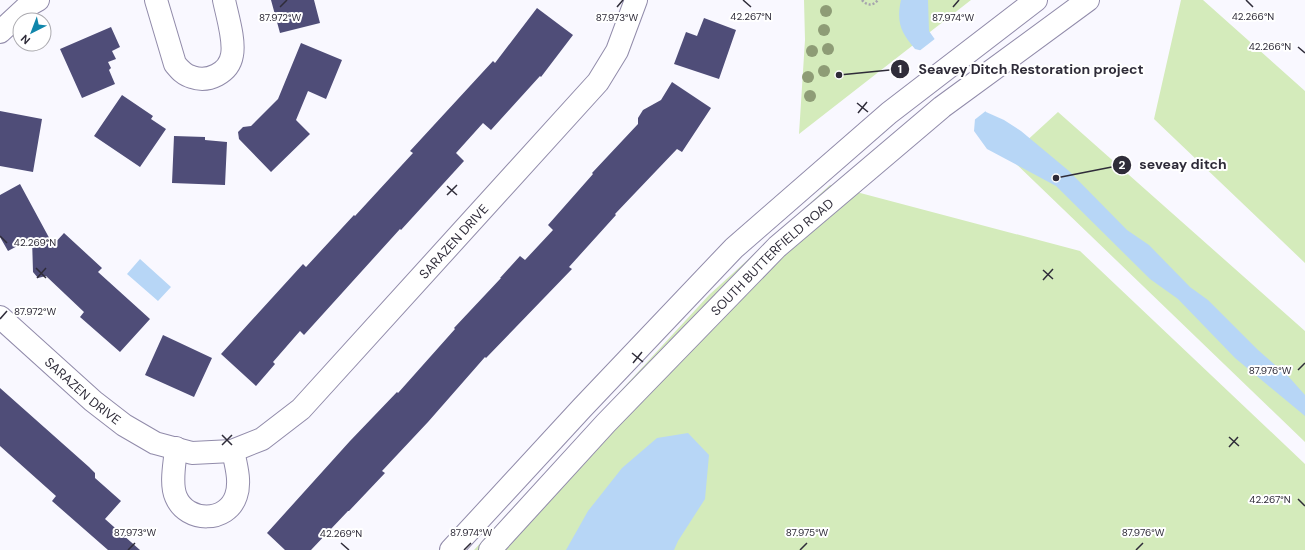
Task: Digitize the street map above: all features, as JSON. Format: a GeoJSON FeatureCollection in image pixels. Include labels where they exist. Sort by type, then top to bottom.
{"type":"FeatureCollection","features":[{"type":"Feature","properties":{"kind":"main road"},"geometry":{"type":"LineString","coordinates":[[0,32],[29,5],[38,0]]}},
{"type":"Feature","properties":{"kind":"main road"},"geometry":{"type":"LineString","coordinates":[[156,0],[175,64],[182,72],[191,77],[201,79],[211,78],[221,73],[228,65],[232,56],[233,46],[224,0]]}},
{"type":"Feature","properties":{"kind":"main road","name":"SARAZEN DRIVE"},"geometry":{"type":"LineString","coordinates":[[0,316],[93,401],[124,425],[155,443],[192,453],[233,450],[262,439],[301,409],[598,82],[617,51],[636,0]]}},
{"type":"Feature","properties":{"kind":"main road"},"geometry":{"type":"LineString","coordinates":[[451,550],[582,408],[734,248],[889,113],[1036,0]]}},
{"type":"Feature","properties":{"kind":"main road","name":"SOUTH BUTTERFIELD ROAD"},"geometry":{"type":"LineString","coordinates":[[490,550],[606,423],[777,247],[951,100],[1088,0]]}},
{"type":"Feature","properties":{"kind":"main road"},"geometry":{"type":"LineString","coordinates":[[176,448],[174,488],[176,498],[181,506],[188,512],[197,516],[207,517],[216,516],[225,511],[236,498],[238,480],[233,450]]}},
{"type":"Feature","properties":{"kind":"path"},"geometry":{"type":"LineString","coordinates":[[862,0],[864,3],[871,4],[874,4],[878,0]]}},
{"type":"Feature","properties":{"kind":"green space"},"geometry":{"type":"Polygon","coordinates":[[[804,0],[971,0],[799,134],[805,40],[804,0]]]}},
{"type":"Feature","properties":{"kind":"green space"},"geometry":{"type":"Polygon","coordinates":[[[1181,0],[1203,0],[1305,91],[1305,263],[1154,119],[1181,0]]]}},
{"type":"Feature","properties":{"kind":"green space"},"geometry":{"type":"Polygon","coordinates":[[[1058,112],[1305,331],[1305,442],[1009,157],[1058,112]]]}},
{"type":"Feature","properties":{"kind":"green space"},"geometry":{"type":"Polygon","coordinates":[[[830,185],[1080,251],[1305,464],[1305,550],[474,550],[709,295],[830,185]]]}},
{"type":"Feature","properties":{"kind":"water"},"geometry":{"type":"Polygon","coordinates":[[[901,0],[928,0],[929,31],[986,112],[1004,120],[1021,131],[1069,171],[1127,230],[1149,245],[1190,287],[1208,300],[1258,350],[1289,377],[1305,395],[1305,416],[1235,358],[1178,299],[1150,279],[1056,186],[987,149],[974,131],[975,119],[923,51],[915,49],[906,38],[901,27],[899,15],[901,0]]]}},
{"type":"Feature","properties":{"kind":"water"},"geometry":{"type":"Polygon","coordinates":[[[140,259],[171,287],[158,301],[127,274],[140,259]]]}},
{"type":"Feature","properties":{"kind":"water"},"geometry":{"type":"Polygon","coordinates":[[[688,433],[709,455],[705,499],[678,541],[674,550],[566,550],[588,511],[622,468],[657,438],[688,433]]]}},
{"type":"Feature","properties":{"kind":"pier"},"geometry":{"type":"Polygon","coordinates":[[[936,38],[987,110],[973,121],[921,52],[918,52],[936,38]]]}},
{"type":"Feature","properties":{"kind":"building"},"geometry":{"type":"Polygon","coordinates":[[[271,0],[314,0],[320,23],[280,33],[271,0]]]}},
{"type":"Feature","properties":{"kind":"building"},"geometry":{"type":"Polygon","coordinates":[[[537,8],[573,35],[541,77],[540,76],[491,130],[483,123],[456,153],[464,161],[304,335],[300,331],[273,362],[275,364],[256,386],[221,354],[303,264],[306,267],[413,153],[410,151],[493,61],[495,63],[537,8]]]}},
{"type":"Feature","properties":{"kind":"building"},"geometry":{"type":"Polygon","coordinates":[[[704,18],[736,30],[719,79],[674,64],[686,32],[697,36],[704,18]]]}},
{"type":"Feature","properties":{"kind":"building"},"geometry":{"type":"Polygon","coordinates":[[[111,27],[120,47],[112,51],[116,59],[108,62],[111,68],[109,70],[115,84],[82,98],[60,49],[111,27]]]}},
{"type":"Feature","properties":{"kind":"building"},"geometry":{"type":"Polygon","coordinates":[[[301,43],[342,60],[326,99],[308,91],[296,120],[310,134],[271,172],[239,139],[238,132],[243,127],[251,126],[278,99],[301,43]]]}},
{"type":"Feature","properties":{"kind":"building"},"geometry":{"type":"Polygon","coordinates":[[[672,82],[711,108],[682,152],[677,149],[615,214],[616,215],[569,267],[572,269],[486,358],[485,357],[428,422],[382,471],[385,473],[311,550],[285,550],[267,533],[350,441],[397,392],[398,393],[455,329],[454,328],[520,256],[525,260],[553,230],[548,225],[593,174],[592,173],[638,124],[638,118],[643,110],[661,100],[672,82]]]}},
{"type":"Feature","properties":{"kind":"building"},"geometry":{"type":"Polygon","coordinates":[[[122,95],[153,116],[151,119],[166,129],[140,167],[94,136],[122,95]]]}},
{"type":"Feature","properties":{"kind":"building"},"geometry":{"type":"Polygon","coordinates":[[[0,111],[42,119],[33,172],[0,166],[0,111]]]}},
{"type":"Feature","properties":{"kind":"building"},"geometry":{"type":"Polygon","coordinates":[[[174,136],[205,137],[205,140],[227,142],[225,185],[172,183],[174,136]]]}},
{"type":"Feature","properties":{"kind":"building"},"geometry":{"type":"Polygon","coordinates":[[[20,184],[53,245],[64,233],[102,268],[98,272],[150,319],[120,352],[80,317],[84,312],[46,276],[38,278],[33,272],[32,238],[8,251],[0,237],[0,195],[20,184]]]}},
{"type":"Feature","properties":{"kind":"building"},"geometry":{"type":"Polygon","coordinates":[[[163,335],[212,358],[194,397],[145,375],[163,335]]]}},
{"type":"Feature","properties":{"kind":"building"},"geometry":{"type":"Polygon","coordinates":[[[0,388],[89,467],[95,473],[95,478],[121,501],[105,519],[140,550],[108,550],[52,501],[56,496],[0,446],[0,388]]]}},
{"type":"Feature","properties":{"kind":"place","name":"Seavey Ditch Restoration project"},"geometry":{"type":"Point","coordinates":[839,75]}},
{"type":"Feature","properties":{"kind":"place","name":"seveay ditch"},"geometry":{"type":"Point","coordinates":[1056,178]}}]}
